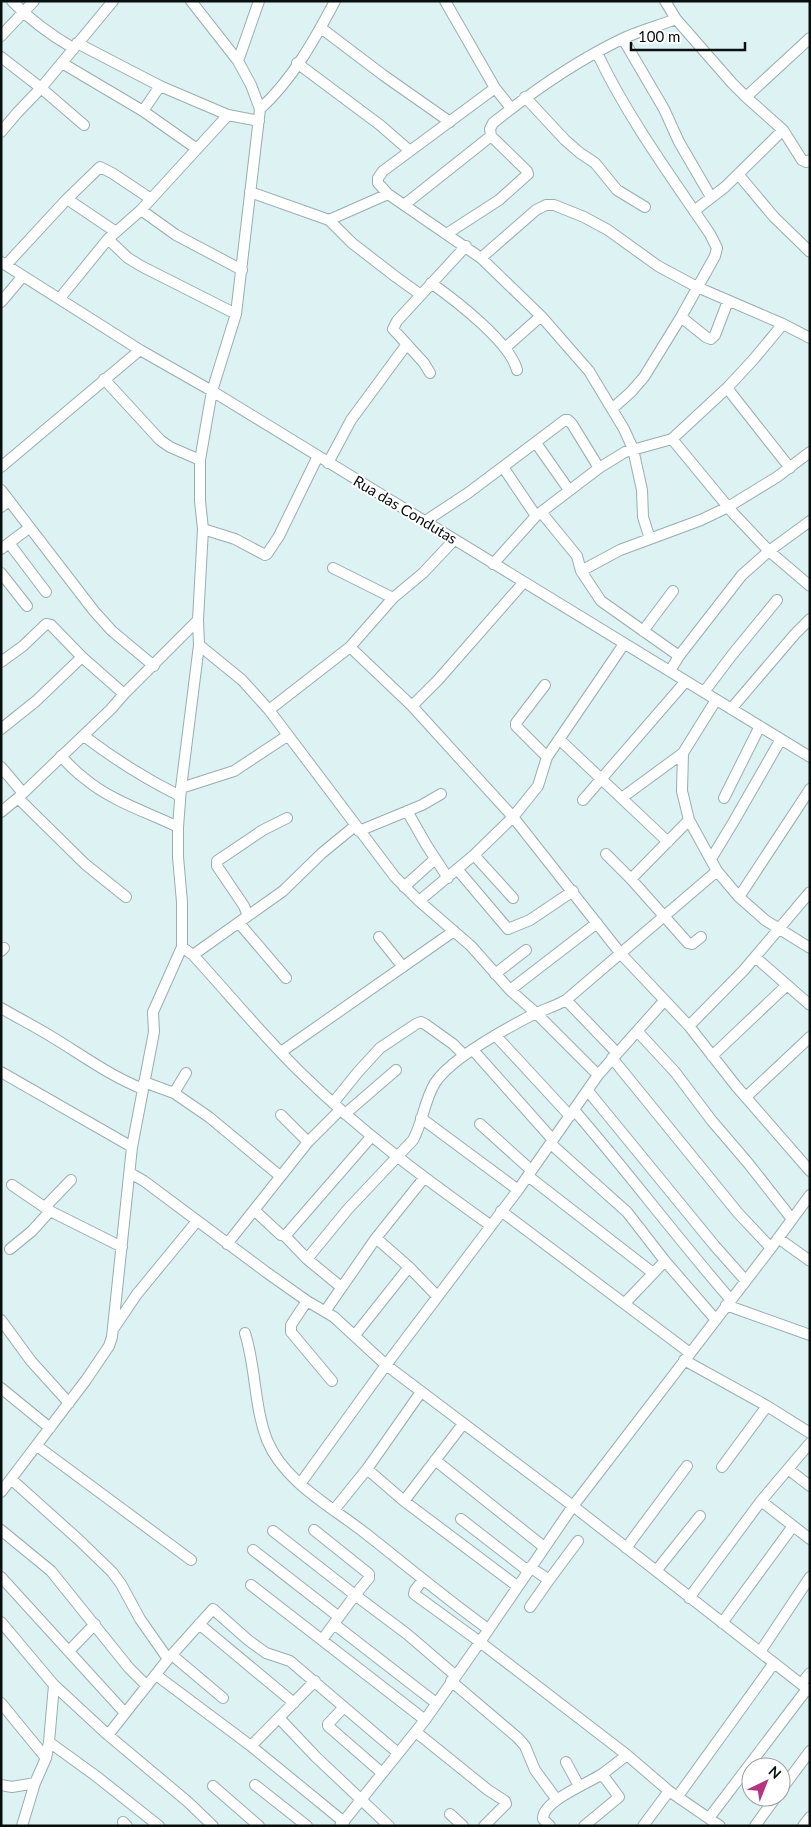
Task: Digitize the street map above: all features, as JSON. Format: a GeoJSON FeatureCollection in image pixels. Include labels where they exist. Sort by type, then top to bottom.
{"type":"FeatureCollection","features":[{"type":"Feature","properties":{"kind":"street"},"geometry":{"type":"LineString","coordinates":[[12,1],[50,34],[160,86],[228,115],[259,121]]}},
{"type":"Feature","properties":{"kind":"street"},"geometry":{"type":"LineString","coordinates":[[1,36],[34,1]]}},
{"type":"Feature","properties":{"kind":"street"},"geometry":{"type":"LineString","coordinates":[[1,132],[62,64],[113,1]]}},
{"type":"Feature","properties":{"kind":"street"},"geometry":{"type":"LineString","coordinates":[[1,1492],[69,1403],[109,1346],[122,1247],[132,1147],[154,1032],[152,1012],[182,947],[178,827],[199,645],[198,620],[203,529],[200,501],[200,460],[212,391],[236,314],[260,110],[251,85],[238,61],[191,1]]}},
{"type":"Feature","properties":{"kind":"street"},"geometry":{"type":"LineString","coordinates":[[238,61],[259,1]]}},
{"type":"Feature","properties":{"kind":"street"},"geometry":{"type":"LineString","coordinates":[[260,110],[279,89],[321,28],[336,1]]}},
{"type":"Feature","properties":{"kind":"street"},"geometry":{"type":"LineString","coordinates":[[445,1],[495,88],[511,108]]}},
{"type":"Feature","properties":{"kind":"street"},"geometry":{"type":"LineString","coordinates":[[665,1],[676,19],[732,83],[783,130],[802,160],[806,162],[810,160]]}},
{"type":"Feature","properties":{"kind":"street"},"geometry":{"type":"LineString","coordinates":[[448,233],[499,200],[528,174],[491,136],[491,126],[525,97],[597,53],[623,39],[676,19]]}},
{"type":"Feature","properties":{"kind":"street"},"geometry":{"type":"LineString","coordinates":[[321,28],[376,70],[450,122]]}},
{"type":"Feature","properties":{"kind":"street"},"geometry":{"type":"LineString","coordinates":[[746,97],[810,38]]}},
{"type":"Feature","properties":{"kind":"street"},"geometry":{"type":"LineString","coordinates":[[623,39],[664,109],[679,142],[711,197]]}},
{"type":"Feature","properties":{"kind":"street"},"geometry":{"type":"LineString","coordinates":[[597,53],[614,88],[635,124],[715,242],[717,248],[715,256],[681,317],[644,377],[613,408]]}},
{"type":"Feature","properties":{"kind":"street"},"geometry":{"type":"LineString","coordinates":[[1,57],[84,125]]}},
{"type":"Feature","properties":{"kind":"street"},"geometry":{"type":"LineString","coordinates":[[297,63],[380,125],[410,151]]}},
{"type":"Feature","properties":{"kind":"street"},"geometry":{"type":"LineString","coordinates":[[62,64],[143,111],[197,149]]}},
{"type":"Feature","properties":{"kind":"street"},"geometry":{"type":"LineString","coordinates":[[143,111],[160,86]]}},
{"type":"Feature","properties":{"kind":"street"},"geometry":{"type":"LineString","coordinates":[[495,88],[383,171],[378,178],[378,183],[388,194],[448,233],[481,258],[541,316],[590,371],[613,408],[633,449],[642,490],[643,518],[650,539]]}},
{"type":"Feature","properties":{"kind":"street"},"geometry":{"type":"LineString","coordinates":[[525,97],[571,145],[596,163],[617,190],[645,207]]}},
{"type":"Feature","properties":{"kind":"street"},"geometry":{"type":"LineString","coordinates":[[60,298],[112,236],[141,210],[228,115]]}},
{"type":"Feature","properties":{"kind":"street"},"geometry":{"type":"LineString","coordinates":[[694,211],[738,174],[783,130]]}},
{"type":"Feature","properties":{"kind":"street"},"geometry":{"type":"LineString","coordinates":[[404,205],[491,136]]}},
{"type":"Feature","properties":{"kind":"street"},"geometry":{"type":"LineString","coordinates":[[4,263],[100,166],[151,199]]}},
{"type":"Feature","properties":{"kind":"street"},"geometry":{"type":"LineString","coordinates":[[738,174],[774,217],[810,252]]}},
{"type":"Feature","properties":{"kind":"street"},"geometry":{"type":"LineString","coordinates":[[250,192],[329,220],[352,243],[420,295]]}},
{"type":"Feature","properties":{"kind":"street"},"geometry":{"type":"LineString","coordinates":[[329,220],[388,194]]}},
{"type":"Feature","properties":{"kind":"street"},"geometry":{"type":"LineString","coordinates":[[67,199],[112,236],[128,258],[236,314]]}},
{"type":"Feature","properties":{"kind":"street"},"geometry":{"type":"LineString","coordinates":[[481,258],[536,210],[546,205],[554,205],[584,217],[608,230],[658,266],[697,288],[783,324],[810,338]]}},
{"type":"Feature","properties":{"kind":"street"},"geometry":{"type":"LineString","coordinates":[[141,210],[176,235],[242,270]]}},
{"type":"Feature","properties":{"kind":"street"},"geometry":{"type":"LineString","coordinates":[[430,373],[424,363],[392,329],[420,295],[466,246]]}},
{"type":"Feature","properties":{"kind":"street","name":"Rua das Condutas"},"geometry":{"type":"LineString","coordinates":[[4,263],[140,350],[212,391],[810,757]]}},
{"type":"Feature","properties":{"kind":"street"},"geometry":{"type":"LineString","coordinates":[[1,302],[23,276]]}},
{"type":"Feature","properties":{"kind":"street"},"geometry":{"type":"LineString","coordinates":[[431,283],[448,295],[504,348],[517,370]]}},
{"type":"Feature","properties":{"kind":"street"},"geometry":{"type":"LineString","coordinates":[[681,317],[711,339],[715,335],[728,300]]}},
{"type":"Feature","properties":{"kind":"street"},"geometry":{"type":"LineString","coordinates":[[504,348],[541,316]]}},
{"type":"Feature","properties":{"kind":"street"},"geometry":{"type":"LineString","coordinates":[[493,564],[538,514],[598,468],[633,449],[672,439],[727,388],[783,324]]}},
{"type":"Feature","properties":{"kind":"street"},"geometry":{"type":"LineString","coordinates":[[328,463],[351,420],[406,344]]}},
{"type":"Feature","properties":{"kind":"street"},"geometry":{"type":"LineString","coordinates":[[1,467],[140,350]]}},
{"type":"Feature","properties":{"kind":"street"},"geometry":{"type":"LineString","coordinates":[[104,379],[160,440],[170,447],[200,460]]}},
{"type":"Feature","properties":{"kind":"street"},"geometry":{"type":"LineString","coordinates":[[727,388],[790,468]]}},
{"type":"Feature","properties":{"kind":"street"},"geometry":{"type":"LineString","coordinates":[[424,522],[536,443],[559,423],[568,420],[598,468]]}},
{"type":"Feature","properties":{"kind":"street"},"geometry":{"type":"LineString","coordinates":[[672,439],[728,507],[769,552],[810,586]]}},
{"type":"Feature","properties":{"kind":"street"},"geometry":{"type":"LineString","coordinates":[[536,443],[569,490]]}},
{"type":"Feature","properties":{"kind":"street"},"geometry":{"type":"LineString","coordinates":[[581,570],[620,550],[701,520],[728,507],[790,468],[810,452]]}},
{"type":"Feature","properties":{"kind":"street"},"geometry":{"type":"LineString","coordinates":[[203,529],[235,539],[267,554],[279,536],[318,456]]}},
{"type":"Feature","properties":{"kind":"street"},"geometry":{"type":"LineString","coordinates":[[503,467],[538,514],[577,556],[581,570],[601,600],[679,656]]}},
{"type":"Feature","properties":{"kind":"street"},"geometry":{"type":"LineString","coordinates":[[1,490],[5,504],[29,528],[94,611],[112,631],[154,666]]}},
{"type":"Feature","properties":{"kind":"street"},"geometry":{"type":"LineString","coordinates":[[670,671],[679,656],[742,575],[810,521]]}},
{"type":"Feature","properties":{"kind":"street"},"geometry":{"type":"LineString","coordinates":[[29,528],[5,546],[46,592]]}},
{"type":"Feature","properties":{"kind":"street"},"geometry":{"type":"LineString","coordinates":[[269,710],[350,646],[393,598],[423,573],[454,540]]}},
{"type":"Feature","properties":{"kind":"street"},"geometry":{"type":"LineString","coordinates":[[333,568],[393,598]]}},
{"type":"Feature","properties":{"kind":"street"},"geometry":{"type":"LineString","coordinates":[[1,574],[27,606]]}},
{"type":"Feature","properties":{"kind":"street"},"geometry":{"type":"LineString","coordinates":[[412,706],[438,680],[524,582]]}},
{"type":"Feature","properties":{"kind":"street"},"geometry":{"type":"LineString","coordinates":[[643,631],[673,591]]}},
{"type":"Feature","properties":{"kind":"street"},"geometry":{"type":"LineString","coordinates":[[704,692],[777,600]]}},
{"type":"Feature","properties":{"kind":"street"},"geometry":{"type":"LineString","coordinates":[[731,709],[794,634],[810,618]]}},
{"type":"Feature","properties":{"kind":"street"},"geometry":{"type":"LineString","coordinates":[[1,812],[84,736],[198,620]]}},
{"type":"Feature","properties":{"kind":"street"},"geometry":{"type":"LineString","coordinates":[[1,662],[23,646],[46,624],[51,625],[82,657],[124,694]]}},
{"type":"Feature","properties":{"kind":"street"},"geometry":{"type":"LineString","coordinates":[[419,902],[474,855],[514,817],[538,786],[547,757],[624,644]]}},
{"type":"Feature","properties":{"kind":"street"},"geometry":{"type":"LineString","coordinates":[[199,645],[242,680],[269,710],[357,829],[404,887],[471,946],[510,990],[536,1013],[598,1075]]}},
{"type":"Feature","properties":{"kind":"street"},"geometry":{"type":"LineString","coordinates":[[350,646],[412,706],[514,817],[621,954],[689,1026],[746,1097],[810,1171]]}},
{"type":"Feature","properties":{"kind":"street"},"geometry":{"type":"LineString","coordinates":[[1,729],[36,701],[82,657]]}},
{"type":"Feature","properties":{"kind":"street"},"geometry":{"type":"LineString","coordinates":[[583,800],[686,681]]}},
{"type":"Feature","properties":{"kind":"street"},"geometry":{"type":"LineString","coordinates":[[545,685],[516,723],[516,726],[547,757]]}},
{"type":"Feature","properties":{"kind":"street"},"geometry":{"type":"LineString","coordinates":[[623,798],[683,753],[716,700]]}},
{"type":"Feature","properties":{"kind":"street"},"geometry":{"type":"LineString","coordinates":[[724,798],[760,726]]}},
{"type":"Feature","properties":{"kind":"street"},"geometry":{"type":"LineString","coordinates":[[84,736],[116,760],[149,781],[181,792],[234,771],[287,736]]}},
{"type":"Feature","properties":{"kind":"street"},"geometry":{"type":"LineString","coordinates":[[559,739],[668,842]]}},
{"type":"Feature","properties":{"kind":"street"},"geometry":{"type":"LineString","coordinates":[[711,859],[781,739]]}},
{"type":"Feature","properties":{"kind":"street"},"geometry":{"type":"LineString","coordinates":[[683,753],[682,791],[689,820],[717,871],[739,897],[756,913],[810,948]]}},
{"type":"Feature","properties":{"kind":"street"},"geometry":{"type":"LineString","coordinates":[[61,756],[94,786],[130,806],[178,827]]}},
{"type":"Feature","properties":{"kind":"street"},"geometry":{"type":"LineString","coordinates":[[1,768],[20,796],[85,864],[106,883],[126,897]]}},
{"type":"Feature","properties":{"kind":"street"},"geometry":{"type":"LineString","coordinates":[[739,897],[810,790]]}},
{"type":"Feature","properties":{"kind":"street"},"geometry":{"type":"LineString","coordinates":[[193,954],[283,892],[322,853],[357,829],[407,811],[441,794]]}},
{"type":"Feature","properties":{"kind":"street"},"geometry":{"type":"LineString","coordinates":[[407,811],[448,878]]}},
{"type":"Feature","properties":{"kind":"street"},"geometry":{"type":"LineString","coordinates":[[248,916],[244,906],[218,866],[217,861],[263,830],[287,818]]}},
{"type":"Feature","properties":{"kind":"street"},"geometry":{"type":"LineString","coordinates":[[632,879],[689,820]]}},
{"type":"Feature","properties":{"kind":"street"},"geometry":{"type":"LineString","coordinates":[[606,854],[632,879],[690,944],[701,936]]}},
{"type":"Feature","properties":{"kind":"street"},"geometry":{"type":"LineString","coordinates":[[474,855],[513,898]]}},
{"type":"Feature","properties":{"kind":"street"},"geometry":{"type":"LineString","coordinates":[[404,887],[435,859]]}},
{"type":"Feature","properties":{"kind":"street"},"geometry":{"type":"LineString","coordinates":[[457,870],[508,929],[530,920],[573,891]]}},
{"type":"Feature","properties":{"kind":"street"},"geometry":{"type":"LineString","coordinates":[[307,1259],[348,1209],[413,1140],[419,1130],[428,1096],[448,1067],[536,1013],[566,1000],[717,871]]}},
{"type":"Feature","properties":{"kind":"street"},"geometry":{"type":"LineString","coordinates":[[689,1026],[756,957],[810,892]]}},
{"type":"Feature","properties":{"kind":"street"},"geometry":{"type":"LineString","coordinates":[[239,923],[286,978]]}},
{"type":"Feature","properties":{"kind":"street"},"geometry":{"type":"LineString","coordinates":[[510,990],[597,923]]}},
{"type":"Feature","properties":{"kind":"street"},"geometry":{"type":"LineString","coordinates":[[282,1052],[454,930]]}},
{"type":"Feature","properties":{"kind":"street"},"geometry":{"type":"LineString","coordinates":[[379,937],[403,967]]}},
{"type":"Feature","properties":{"kind":"street"},"geometry":{"type":"LineString","coordinates":[[182,947],[193,954],[300,1072],[339,1109],[371,1137],[424,1178],[490,1225]]}},
{"type":"Feature","properties":{"kind":"street"},"geometry":{"type":"LineString","coordinates":[[495,974],[526,950]]}},
{"type":"Feature","properties":{"kind":"street"},"geometry":{"type":"LineString","coordinates":[[756,957],[810,1005]]}},
{"type":"Feature","properties":{"kind":"street"},"geometry":{"type":"LineString","coordinates":[[712,1056],[788,985]]}},
{"type":"Feature","properties":{"kind":"street"},"geometry":{"type":"LineString","coordinates":[[566,1000],[614,1056],[732,1207],[771,1248]]}},
{"type":"Feature","properties":{"kind":"street"},"geometry":{"type":"LineString","coordinates":[[300,1484],[386,1364],[518,1190],[598,1075],[664,1001]]}},
{"type":"Feature","properties":{"kind":"street"},"geometry":{"type":"LineString","coordinates":[[1,1008],[51,1036],[110,1074],[144,1086],[174,1093],[209,1117],[280,1176]]}},
{"type":"Feature","properties":{"kind":"street"},"geometry":{"type":"LineString","coordinates":[[339,1109],[364,1065],[380,1048],[416,1024],[421,1022],[425,1024],[469,1053],[552,1142],[627,1212],[665,1261],[716,1320]]}},
{"type":"Feature","properties":{"kind":"street"},"geometry":{"type":"LineString","coordinates":[[638,1032],[675,1072],[712,1122],[748,1163],[792,1219]]}},
{"type":"Feature","properties":{"kind":"street"},"geometry":{"type":"LineString","coordinates":[[496,1036],[616,1159],[728,1302],[810,1335]]}},
{"type":"Feature","properties":{"kind":"street"},"geometry":{"type":"LineString","coordinates":[[746,1097],[810,1038]]}},
{"type":"Feature","properties":{"kind":"street"},"geometry":{"type":"LineString","coordinates":[[227,1244],[308,1142],[339,1109],[396,1070]]}},
{"type":"Feature","properties":{"kind":"street"},"geometry":{"type":"LineString","coordinates":[[174,1093],[186,1073]]}},
{"type":"Feature","properties":{"kind":"street"},"geometry":{"type":"LineString","coordinates":[[2,1075],[132,1147]]}},
{"type":"Feature","properties":{"kind":"street"},"geometry":{"type":"LineString","coordinates":[[588,1091],[745,1280]]}},
{"type":"Feature","properties":{"kind":"street"},"geometry":{"type":"LineString","coordinates":[[281,1115],[308,1142]]}},
{"type":"Feature","properties":{"kind":"street"},"geometry":{"type":"LineString","coordinates":[[421,1118],[518,1190]]}},
{"type":"Feature","properties":{"kind":"street"},"geometry":{"type":"LineString","coordinates":[[480,1124],[529,1173],[653,1273]]}},
{"type":"Feature","properties":{"kind":"street"},"geometry":{"type":"LineString","coordinates":[[285,1236],[371,1137]]}},
{"type":"Feature","properties":{"kind":"street"},"geometry":{"type":"LineString","coordinates":[[130,1173],[144,1181],[227,1244],[308,1301],[326,1310],[386,1364],[421,1392],[573,1506],[806,1688]]}},
{"type":"Feature","properties":{"kind":"street"},"geometry":{"type":"LineString","coordinates":[[326,1310],[376,1238],[424,1178]]}},
{"type":"Feature","properties":{"kind":"street"},"geometry":{"type":"LineString","coordinates":[[10,1249],[32,1231],[70,1180]]}},
{"type":"Feature","properties":{"kind":"street"},"geometry":{"type":"LineString","coordinates":[[12,1185],[47,1209],[122,1247]]}},
{"type":"Feature","properties":{"kind":"street"},"geometry":{"type":"LineString","coordinates":[[156,1675],[251,1746],[342,1824],[416,1732],[573,1506],[810,1195]]}},
{"type":"Feature","properties":{"kind":"street"},"geometry":{"type":"LineString","coordinates":[[254,1210],[281,1235],[285,1236],[307,1259],[341,1287]]}},
{"type":"Feature","properties":{"kind":"street"},"geometry":{"type":"LineString","coordinates":[[500,1212],[625,1303],[687,1357],[810,1432]]}},
{"type":"Feature","properties":{"kind":"street"},"geometry":{"type":"LineString","coordinates":[[112,1331],[140,1289],[197,1221]]}},
{"type":"Feature","properties":{"kind":"street"},"geometry":{"type":"LineString","coordinates":[[376,1238],[410,1267],[437,1296]]}},
{"type":"Feature","properties":{"kind":"street"},"geometry":{"type":"LineString","coordinates":[[778,1238],[810,1261]]}},
{"type":"Feature","properties":{"kind":"street"},"geometry":{"type":"LineString","coordinates":[[625,1303],[665,1261]]}},
{"type":"Feature","properties":{"kind":"street"},"geometry":{"type":"LineString","coordinates":[[355,1335],[410,1267]]}},
{"type":"Feature","properties":{"kind":"street"},"geometry":{"type":"LineString","coordinates":[[308,1301],[290,1325],[291,1332],[332,1381]]}},
{"type":"Feature","properties":{"kind":"street"},"geometry":{"type":"LineString","coordinates":[[1,1320],[31,1361],[69,1403]]}},
{"type":"Feature","properties":{"kind":"street"},"geometry":{"type":"LineString","coordinates":[[245,1333],[250,1351],[256,1396],[268,1441],[278,1459],[300,1484],[488,1630]]}},
{"type":"Feature","properties":{"kind":"street"},"geometry":{"type":"LineString","coordinates":[[1,1388],[50,1428]]}},
{"type":"Feature","properties":{"kind":"street"},"geometry":{"type":"LineString","coordinates":[[334,1510],[367,1469],[421,1392]]}},
{"type":"Feature","properties":{"kind":"street"},"geometry":{"type":"LineString","coordinates":[[722,1467],[767,1406]]}},
{"type":"Feature","properties":{"kind":"street"},"geometry":{"type":"LineString","coordinates":[[404,1501],[463,1424]]}},
{"type":"Feature","properties":{"kind":"street"},"geometry":{"type":"LineString","coordinates":[[689,1598],[761,1501],[810,1443]]}},
{"type":"Feature","properties":{"kind":"street"},"geometry":{"type":"LineString","coordinates":[[37,1446],[191,1560]]}},
{"type":"Feature","properties":{"kind":"street"},"geometry":{"type":"LineString","coordinates":[[435,1460],[544,1547]]}},
{"type":"Feature","properties":{"kind":"street"},"geometry":{"type":"LineString","coordinates":[[626,1548],[686,1466]]}},
{"type":"Feature","properties":{"kind":"street"},"geometry":{"type":"LineString","coordinates":[[367,1469],[404,1501],[517,1586]]}},
{"type":"Feature","properties":{"kind":"street"},"geometry":{"type":"LineString","coordinates":[[788,1469],[810,1486]]}},
{"type":"Feature","properties":{"kind":"street"},"geometry":{"type":"LineString","coordinates":[[11,1479],[112,1572],[121,1584],[140,1619],[170,1657],[223,1698]]}},
{"type":"Feature","properties":{"kind":"street"},"geometry":{"type":"LineString","coordinates":[[761,1501],[810,1539]]}},
{"type":"Feature","properties":{"kind":"street"},"geometry":{"type":"LineString","coordinates":[[656,1571],[700,1516]]}},
{"type":"Feature","properties":{"kind":"street"},"geometry":{"type":"LineString","coordinates":[[462,1518],[529,1569],[549,1580]]}},
{"type":"Feature","properties":{"kind":"street"},"geometry":{"type":"LineString","coordinates":[[722,1623],[793,1526]]}},
{"type":"Feature","properties":{"kind":"street"},"geometry":{"type":"LineString","coordinates":[[1,1530],[51,1571],[129,1668],[147,1686]]}},
{"type":"Feature","properties":{"kind":"street"},"geometry":{"type":"LineString","coordinates":[[314,1530],[369,1574],[369,1578],[354,1595],[322,1640]]}},
{"type":"Feature","properties":{"kind":"street"},"geometry":{"type":"LineString","coordinates":[[273,1531],[407,1634],[518,1738],[525,1746],[536,1770],[557,1800]]}},
{"type":"Feature","properties":{"kind":"street"},"geometry":{"type":"LineString","coordinates":[[530,1607],[578,1541]]}},
{"type":"Feature","properties":{"kind":"street"},"geometry":{"type":"LineString","coordinates":[[253,1550],[436,1703]]}},
{"type":"Feature","properties":{"kind":"street"},"geometry":{"type":"LineString","coordinates":[[760,1652],[810,1577]]}},
{"type":"Feature","properties":{"kind":"street"},"geometry":{"type":"LineString","coordinates":[[1,1578],[125,1713]]}},
{"type":"Feature","properties":{"kind":"street"},"geometry":{"type":"LineString","coordinates":[[423,1580],[414,1594],[480,1642],[627,1754],[674,1793],[720,1826]]}},
{"type":"Feature","properties":{"kind":"street"},"geometry":{"type":"LineString","coordinates":[[251,1585],[424,1720]]}},
{"type":"Feature","properties":{"kind":"street"},"geometry":{"type":"LineString","coordinates":[[108,1735],[170,1657],[213,1609],[266,1653],[290,1661],[398,1753]]}},
{"type":"Feature","properties":{"kind":"street"},"geometry":{"type":"LineString","coordinates":[[1,1622],[54,1685],[108,1735],[188,1802],[213,1826]]}},
{"type":"Feature","properties":{"kind":"street"},"geometry":{"type":"LineString","coordinates":[[69,1651],[95,1624]]}},
{"type":"Feature","properties":{"kind":"street"},"geometry":{"type":"LineString","coordinates":[[199,1624],[294,1703]]}},
{"type":"Feature","properties":{"kind":"street"},"geometry":{"type":"LineString","coordinates":[[643,1826],[674,1793],[774,1663]]}},
{"type":"Feature","properties":{"kind":"street"},"geometry":{"type":"LineString","coordinates":[[710,1818],[806,1688],[810,1673]]}},
{"type":"Feature","properties":{"kind":"street"},"geometry":{"type":"LineString","coordinates":[[251,1746],[315,1681]]}},
{"type":"Feature","properties":{"kind":"street"},"geometry":{"type":"LineString","coordinates":[[22,1826],[35,1783],[46,1758],[54,1685]]}},
{"type":"Feature","properties":{"kind":"street"},"geometry":{"type":"LineString","coordinates":[[1,1704],[46,1758]]}},
{"type":"Feature","properties":{"kind":"street"},"geometry":{"type":"LineString","coordinates":[[344,1706],[328,1726],[382,1773]]}},
{"type":"Feature","properties":{"kind":"street"},"geometry":{"type":"LineString","coordinates":[[279,1718],[389,1826]]}},
{"type":"Feature","properties":{"kind":"street"},"geometry":{"type":"LineString","coordinates":[[416,1732],[488,1790],[506,1801],[506,1804],[484,1826]]}},
{"type":"Feature","properties":{"kind":"street"},"geometry":{"type":"LineString","coordinates":[[49,1742],[112,1788],[159,1826]]}},
{"type":"Feature","properties":{"kind":"street"},"geometry":{"type":"LineString","coordinates":[[791,1777],[810,1751]]}},
{"type":"Feature","properties":{"kind":"street"},"geometry":{"type":"LineString","coordinates":[[550,1826],[542,1816],[557,1800],[602,1774],[627,1754]]}},
{"type":"Feature","properties":{"kind":"street"},"geometry":{"type":"LineString","coordinates":[[566,1762],[579,1786]]}},
{"type":"Feature","properties":{"kind":"street"},"geometry":{"type":"LineString","coordinates":[[584,1826],[620,1797],[602,1774]]}},
{"type":"Feature","properties":{"kind":"street"},"geometry":{"type":"LineString","coordinates":[[1,1785],[12,1787],[35,1783]]}},
{"type":"Feature","properties":{"kind":"street"},"geometry":{"type":"LineString","coordinates":[[255,1785],[308,1826]]}},
{"type":"Feature","properties":{"kind":"street"},"geometry":{"type":"LineString","coordinates":[[213,1786],[259,1826]]}},
{"type":"Feature","properties":{"kind":"street"},"geometry":{"type":"LineString","coordinates":[[755,1826],[769,1807]]}},
{"type":"Feature","properties":{"kind":"street"},"geometry":{"type":"LineString","coordinates":[[450,1814],[464,1826]]}},
{"type":"Feature","properties":{"kind":"street"},"geometry":{"type":"LineString","coordinates":[[803,1826],[810,1817]]}}]}
